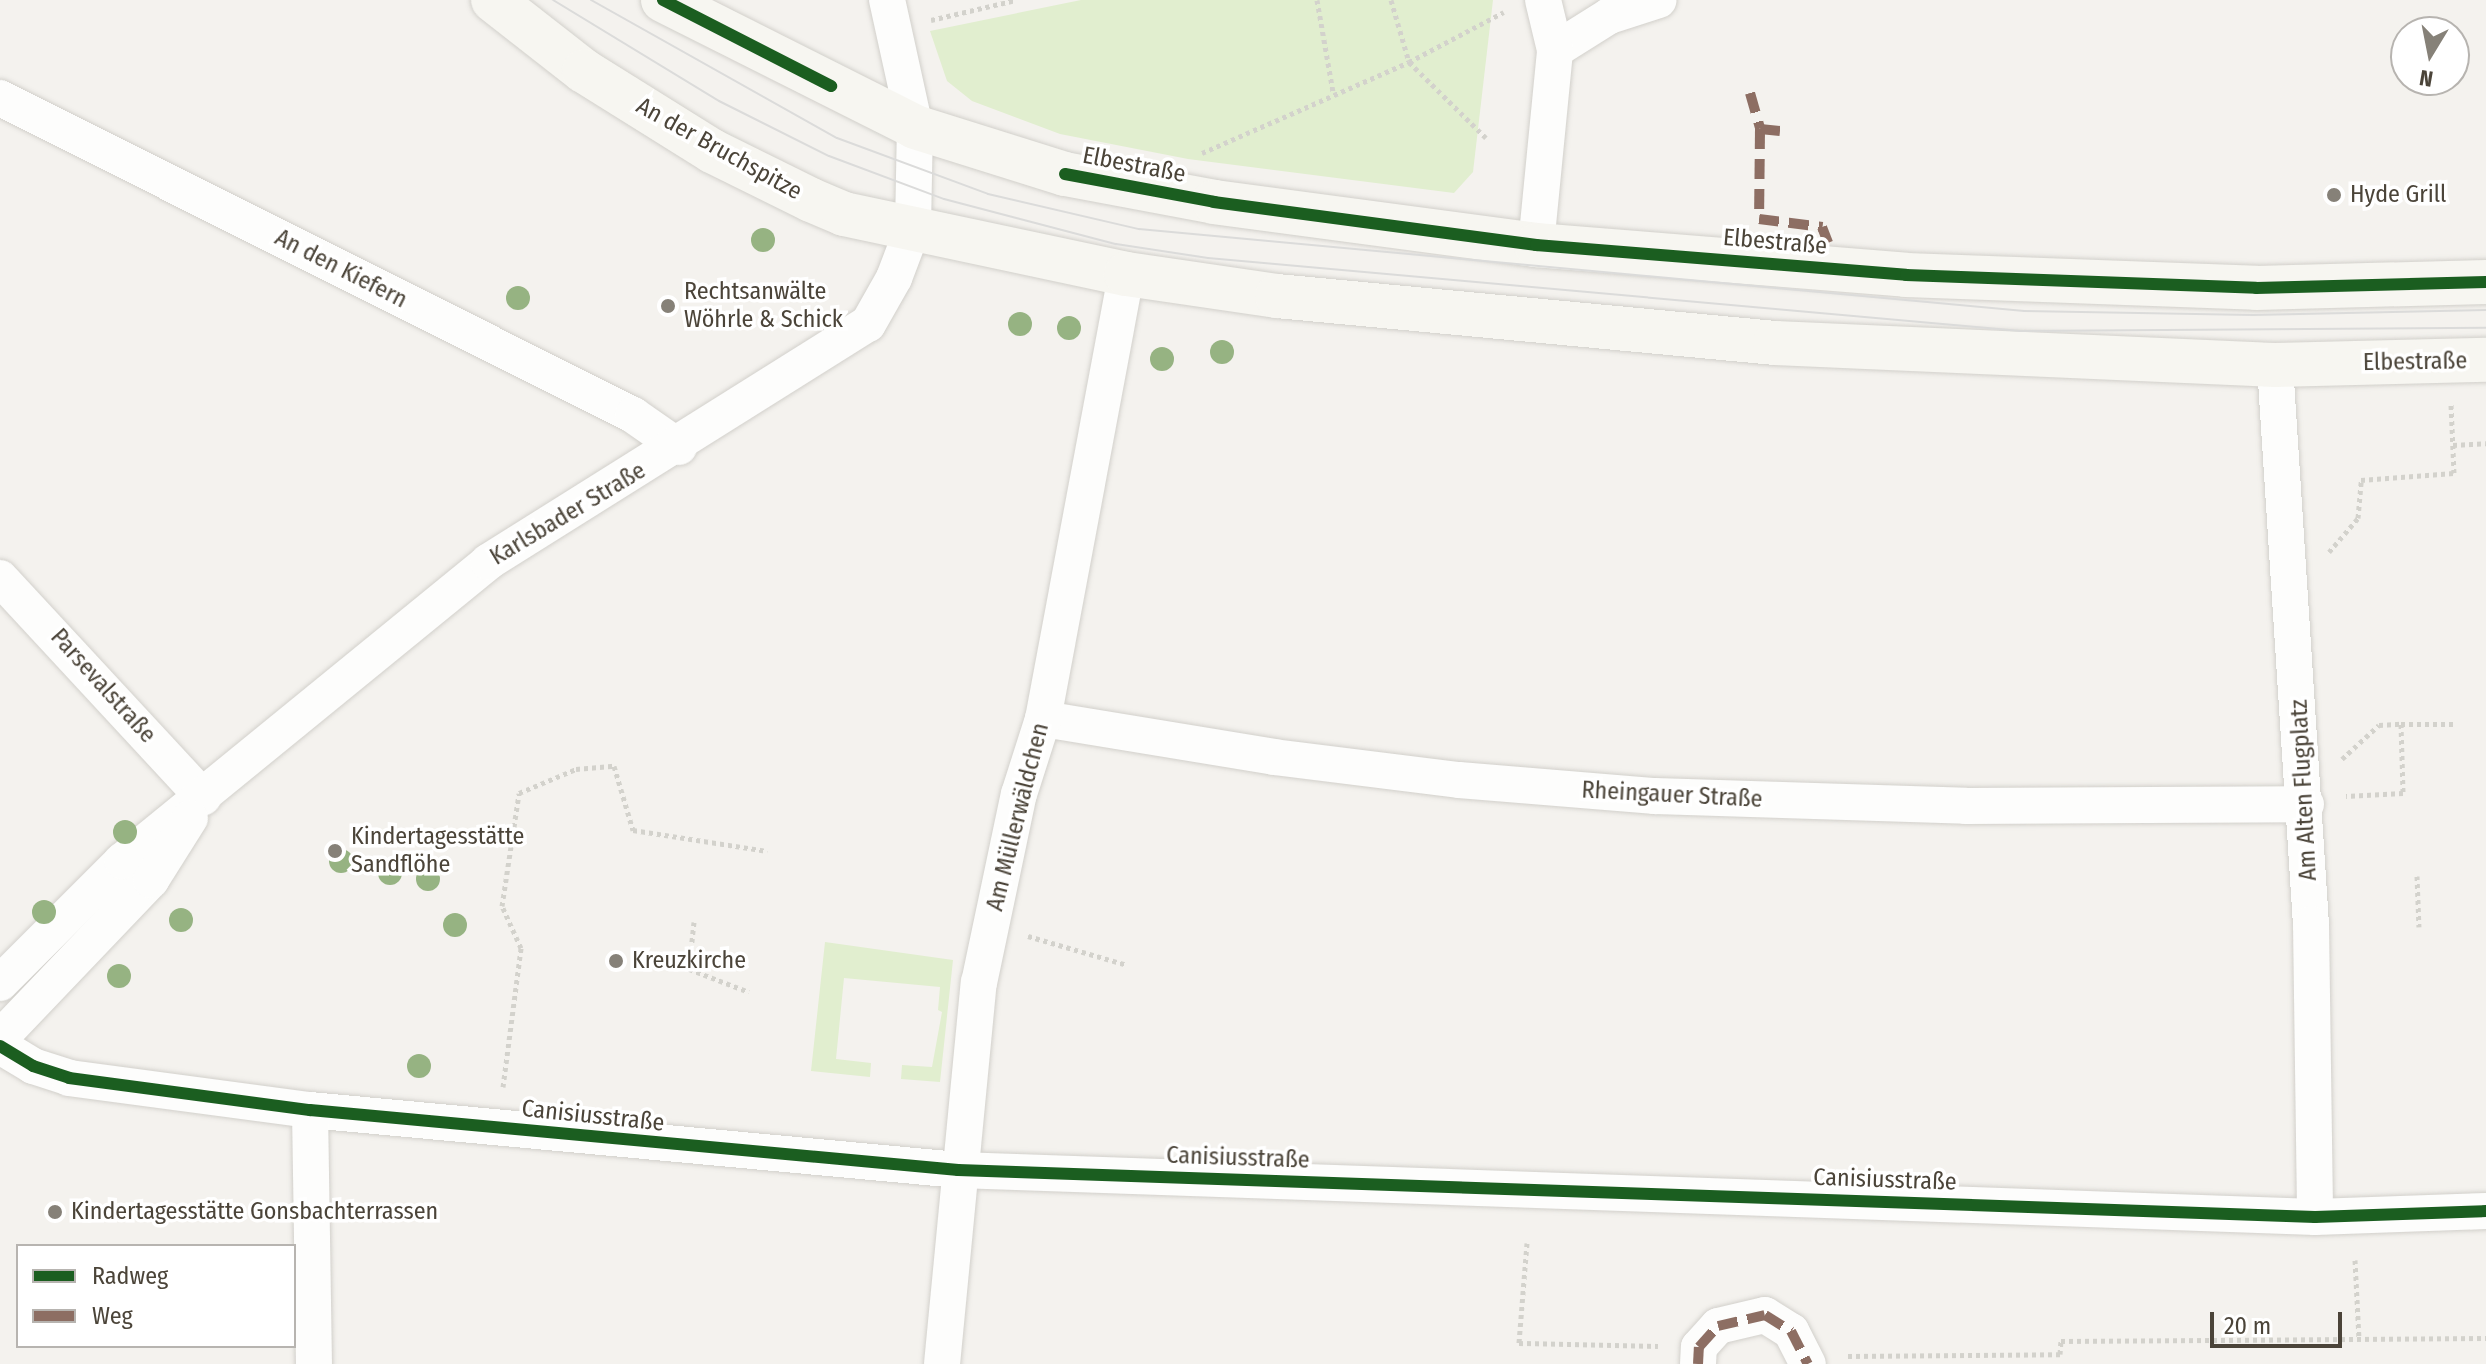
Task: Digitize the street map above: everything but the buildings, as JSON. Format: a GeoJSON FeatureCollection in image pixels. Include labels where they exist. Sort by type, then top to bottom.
{"type":"FeatureCollection","features":[{"type":"Feature","properties":{"kind":"main road","name":"An der Bruchspitze"},"geometry":{"type":"LineString","coordinates":[[493,0],[584,71],[712,151],[844,214],[913,228]]}},
{"type":"Feature","properties":{"kind":"main road","name":"Elbestraße"},"geometry":{"type":"LineString","coordinates":[[663,0],[831,86],[915,148],[1214,202],[1536,245],[2062,284],[2256,288],[2486,282]]}},
{"type":"Feature","properties":{"kind":"main road","name":"Elbestraße"},"geometry":{"type":"LineString","coordinates":[[913,228],[1126,274],[1277,296],[1775,343],[2275,365],[2486,360]]}},
{"type":"Feature","properties":{"kind":"street"},"geometry":{"type":"LineString","coordinates":[[1555,50],[1609,16],[1659,0]]}},
{"type":"Feature","properties":{"kind":"street"},"geometry":{"type":"LineString","coordinates":[[1536,245],[1555,50],[1544,4]]}},
{"type":"Feature","properties":{"kind":"street"},"geometry":{"type":"LineString","coordinates":[[891,14],[915,148],[913,228]]}},
{"type":"Feature","properties":{"kind":"street","name":"An den Kiefern"},"geometry":{"type":"LineString","coordinates":[[0,98],[633,415],[679,447]]}},
{"type":"Feature","properties":{"kind":"street","name":"Karlsbader Straße"},"geometry":{"type":"LineString","coordinates":[[0,983],[122,861],[488,562],[679,447],[868,324],[894,278],[913,228]]}},
{"type":"Feature","properties":{"kind":"street","name":"Am Müllerwäldchen"},"geometry":{"type":"LineString","coordinates":[[942,1364],[958,1170],[990,927],[1019,794],[1043,719],[1126,274]]}},
{"type":"Feature","properties":{"kind":"street","name":"Am Alten Flugplatz"},"geometry":{"type":"LineString","coordinates":[[2275,365],[2305,801],[2315,1217]]}},
{"type":"Feature","properties":{"kind":"street","name":"Parsevalstraße"},"geometry":{"type":"LineString","coordinates":[[0,578],[203,797]]}},
{"type":"Feature","properties":{"kind":"street","name":"Rheingauer Straße"},"geometry":{"type":"LineString","coordinates":[[1043,719],[1289,759],[1459,780],[1655,796],[1966,806],[2305,801]]}},
{"type":"Feature","properties":{"kind":"street","name":"Karlsbader Straße"},"geometry":{"type":"LineString","coordinates":[[0,1038],[151,880],[203,797]]}},
{"type":"Feature","properties":{"kind":"street","name":"Canisiusstraße"},"geometry":{"type":"LineString","coordinates":[[0,1046],[33,1066],[69,1078],[310,1110],[958,1170],[2315,1217],[2486,1211]]}},
{"type":"Feature","properties":{"kind":"street"},"geometry":{"type":"LineString","coordinates":[[310,1110],[314,1364]]}},
{"type":"Feature","properties":{"kind":"street"},"geometry":{"type":"LineString","coordinates":[[1698,1356],[1718,1326],[1765,1315],[1791,1331],[1808,1360]]}},
{"type":"Feature","properties":{"kind":"path"},"geometry":{"type":"LineString","coordinates":[[891,14],[1016,0]]}},
{"type":"Feature","properties":{"kind":"path"},"geometry":{"type":"LineString","coordinates":[[1317,0],[1333,92]]}},
{"type":"Feature","properties":{"kind":"path"},"geometry":{"type":"LineString","coordinates":[[1391,0],[1409,62],[1486,138]]}},
{"type":"Feature","properties":{"kind":"path"},"geometry":{"type":"LineString","coordinates":[[1192,157],[1333,92],[1409,62],[1502,12],[1544,4]]}},
{"type":"Feature","properties":{"kind":"path"},"geometry":{"type":"LineString","coordinates":[[2329,552],[2358,518],[2361,480],[2454,473],[2450,386]]}},
{"type":"Feature","properties":{"kind":"path"},"geometry":{"type":"LineString","coordinates":[[2453,445],[2486,443]]}},
{"type":"Feature","properties":{"kind":"path"},"geometry":{"type":"LineString","coordinates":[[2305,801],[2403,793],[2401,724]]}},
{"type":"Feature","properties":{"kind":"path"},"geometry":{"type":"LineString","coordinates":[[2341,761],[2379,725],[2456,724]]}},
{"type":"Feature","properties":{"kind":"path"},"geometry":{"type":"LineString","coordinates":[[497,1128],[521,948],[502,906],[519,793],[576,769],[614,766],[633,830],[767,851]]}},
{"type":"Feature","properties":{"kind":"path"},"geometry":{"type":"LineString","coordinates":[[2417,876],[2419,927]]}},
{"type":"Feature","properties":{"kind":"path"},"geometry":{"type":"LineString","coordinates":[[694,922],[689,969],[749,992]]}},
{"type":"Feature","properties":{"kind":"path"},"geometry":{"type":"LineString","coordinates":[[990,927],[1127,965]]}},
{"type":"Feature","properties":{"kind":"path"},"geometry":{"type":"LineString","coordinates":[[1527,1243],[1519,1343],[1698,1356]]}},
{"type":"Feature","properties":{"kind":"path"},"geometry":{"type":"LineString","coordinates":[[2355,1260],[2359,1338]]}},
{"type":"Feature","properties":{"kind":"path"},"geometry":{"type":"LineString","coordinates":[[1808,1360],[2060,1354],[2061,1341],[2486,1338]]}},
{"type":"Feature","properties":{"kind":"green space"},"geometry":{"type":"Polygon","coordinates":[[[1081,0],[1493,0],[1473,172],[1454,193],[1188,159],[1060,134],[972,101],[947,81],[930,31],[1081,0]]]}},
{"type":"Feature","properties":{"kind":"green space"},"geometry":{"type":"Polygon","coordinates":[[[825,942],[953,960],[940,1082],[901,1079],[902,1065],[932,1067],[942,1012],[938,1010],[940,987],[844,978],[836,1059],[871,1063],[870,1077],[811,1071],[825,942]]]}},
{"type":"Feature","properties":{"kind":"tram line"},"geometry":{"type":"LineString","coordinates":[[553,0],[719,101],[829,156],[944,199],[1116,244],[1208,258],[2021,331],[2486,328]]}},
{"type":"Feature","properties":{"kind":"tram line"},"geometry":{"type":"LineString","coordinates":[[591,0],[837,138],[988,194],[1139,229],[2024,311],[2253,315],[2486,310]]}},
{"type":"Feature","properties":{"kind":"marked path"},"geometry":{"type":"LineString","coordinates":[[1750,93],[1760,129]]}},
{"type":"Feature","properties":{"kind":"marked path"},"geometry":{"type":"LineString","coordinates":[[1780,131],[1760,129],[1759,219],[1822,227],[1828,243]]}},
{"type":"Feature","properties":{"kind":"marked path"},"geometry":{"type":"LineString","coordinates":[[1698,1364],[1699,1347],[1718,1326],[1765,1315],[1791,1331],[1808,1364]]}},
{"type":"Feature","properties":{"kind":"cycle path"},"geometry":{"type":"LineString","coordinates":[[663,0],[831,86]]}},
{"type":"Feature","properties":{"kind":"cycle path"},"geometry":{"type":"LineString","coordinates":[[1065,174],[1214,202],[1536,245],[1906,275],[2256,288],[2486,282]]}},
{"type":"Feature","properties":{"kind":"cycle path"},"geometry":{"type":"LineString","coordinates":[[0,1046],[33,1066],[69,1078],[310,1110],[958,1170],[2315,1217],[2486,1211]]}},
{"type":"Feature","properties":{"kind":"place","name":"Hyde Grill"},"geometry":{"type":"Point","coordinates":[2334,195]}},
{"type":"Feature","properties":{"kind":"place","name":"Rechtsanwälte Wöhrle & Schick"},"geometry":{"type":"Point","coordinates":[668,306]}},
{"type":"Feature","properties":{"kind":"place","name":"Kindertagesstätte Sandflöhe"},"geometry":{"type":"Point","coordinates":[335,851]}},
{"type":"Feature","properties":{"kind":"place","name":"Kreuzkirche"},"geometry":{"type":"Point","coordinates":[616,961]}},
{"type":"Feature","properties":{"kind":"place","name":"Kindertagesstätte Gonsbachterrassen"},"geometry":{"type":"Point","coordinates":[55,1212]}}]}
